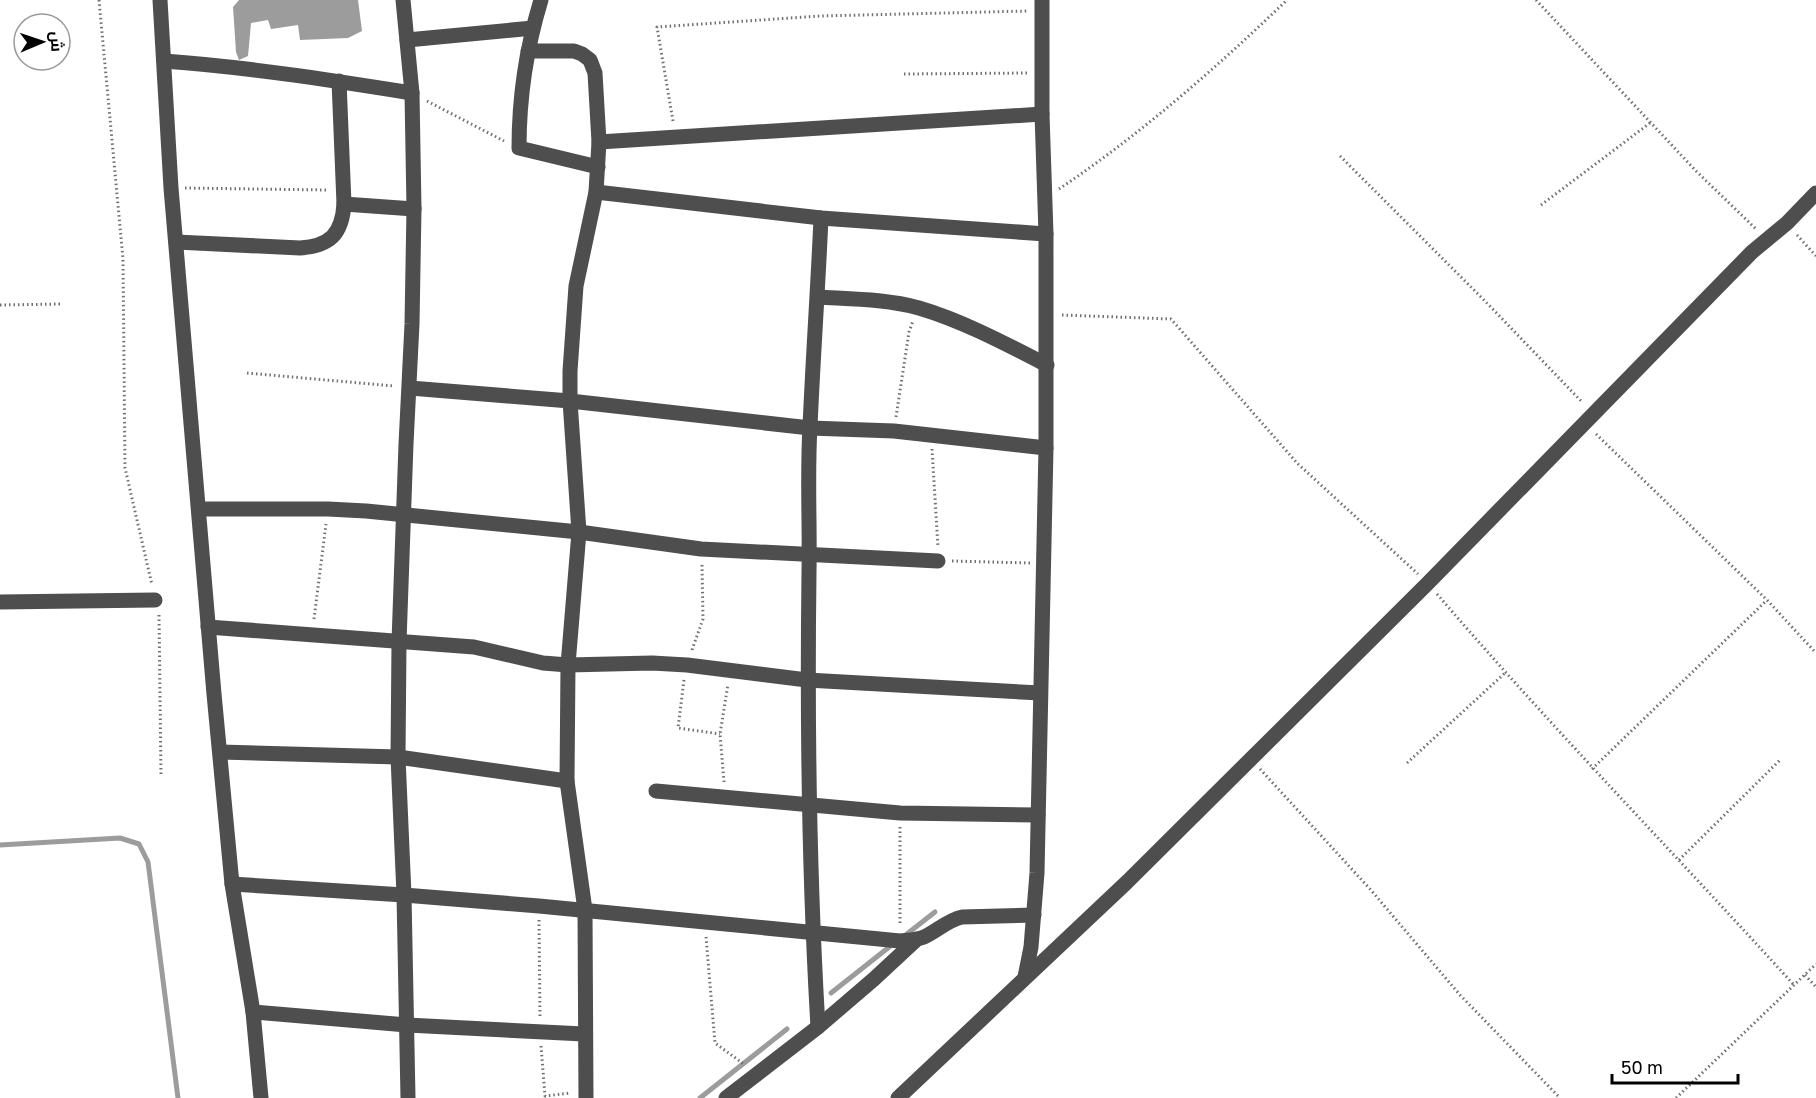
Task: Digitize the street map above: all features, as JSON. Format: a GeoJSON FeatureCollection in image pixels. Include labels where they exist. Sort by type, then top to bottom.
{"type":"FeatureCollection","features":[{"type":"Feature","properties":{"kind":"street"},"geometry":{"type":"LineString","coordinates":[[160,0],[171,188],[200,509],[208,627],[232,884],[253,1012],[261,1098]]}},
{"type":"Feature","properties":{"kind":"street"},"geometry":{"type":"LineString","coordinates":[[404,0],[412,93],[414,209],[410,388],[399,642],[398,757],[404,895],[408,1098]]}},
{"type":"Feature","properties":{"kind":"street"},"geometry":{"type":"LineString","coordinates":[[541,0],[528,51],[520,102],[519,148],[598,167]]}},
{"type":"Feature","properties":{"kind":"street"},"geometry":{"type":"LineString","coordinates":[[1025,977],[1034,915],[1038,815],[1046,448],[1046,234],[1042,114],[1042,5]]}},
{"type":"Feature","properties":{"kind":"street"},"geometry":{"type":"LineString","coordinates":[[407,40],[533,28]]}},
{"type":"Feature","properties":{"kind":"street"},"geometry":{"type":"LineString","coordinates":[[528,51],[574,51],[591,60],[595,73],[599,142],[596,192],[575,295],[570,401],[579,532],[568,665],[567,781],[585,910],[586,1094]]}},
{"type":"Feature","properties":{"kind":"street"},"geometry":{"type":"LineString","coordinates":[[164,61],[229,66],[412,93]]}},
{"type":"Feature","properties":{"kind":"street"},"geometry":{"type":"LineString","coordinates":[[176,242],[275,248],[315,247],[338,231],[343,220],[339,81]]}},
{"type":"Feature","properties":{"kind":"street"},"geometry":{"type":"LineString","coordinates":[[599,142],[1042,114]]}},
{"type":"Feature","properties":{"kind":"street"},"geometry":{"type":"LineString","coordinates":[[596,192],[820,218],[1046,234]]}},
{"type":"Feature","properties":{"kind":"street"},"geometry":{"type":"LineString","coordinates":[[898,1098],[1431,587],[1589,418],[1740,263],[1787,223],[1816,193]]}},
{"type":"Feature","properties":{"kind":"street"},"geometry":{"type":"LineString","coordinates":[[343,197],[414,209]]}},
{"type":"Feature","properties":{"kind":"street"},"geometry":{"type":"LineString","coordinates":[[818,1027],[812,933],[807,680],[810,428],[820,218]]}},
{"type":"Feature","properties":{"kind":"street"},"geometry":{"type":"LineString","coordinates":[[818,297],[874,301],[918,308],[983,334],[1047,365]]}},
{"type":"Feature","properties":{"kind":"street"},"geometry":{"type":"LineString","coordinates":[[410,388],[570,401],[810,428],[894,430],[1046,448]]}},
{"type":"Feature","properties":{"kind":"street"},"geometry":{"type":"LineString","coordinates":[[200,509],[328,509],[404,514],[579,532],[701,549],[938,561]]}},
{"type":"Feature","properties":{"kind":"street"},"geometry":{"type":"LineString","coordinates":[[0,602],[155,600]]}},
{"type":"Feature","properties":{"kind":"street"},"geometry":{"type":"LineString","coordinates":[[208,627],[474,647],[543,663],[568,665],[624,662],[687,665],[807,680],[1040,693]]}},
{"type":"Feature","properties":{"kind":"street"},"geometry":{"type":"LineString","coordinates":[[220,752],[398,757],[567,781]]}},
{"type":"Feature","properties":{"kind":"street"},"geometry":{"type":"LineString","coordinates":[[656,791],[900,813],[1038,815]]}},
{"type":"Feature","properties":{"kind":"street"},"geometry":{"type":"LineString","coordinates":[[232,884],[539,906],[812,933],[908,940]]}},
{"type":"Feature","properties":{"kind":"street"},"geometry":{"type":"LineString","coordinates":[[726,1098],[818,1027],[874,979],[908,940],[962,917],[1034,915]]}},
{"type":"Feature","properties":{"kind":"street"},"geometry":{"type":"LineString","coordinates":[[253,1012],[584,1034]]}},
{"type":"Feature","properties":{"kind":"path"},"geometry":{"type":"LineString","coordinates":[[99,0],[123,259],[125,468],[159,615],[161,775]]}},
{"type":"Feature","properties":{"kind":"path"},"geometry":{"type":"LineString","coordinates":[[1045,198],[1090,168],[1168,106],[1287,0]]}},
{"type":"Feature","properties":{"kind":"path"},"geometry":{"type":"LineString","coordinates":[[1536,0],[1696,171],[1766,239]]}},
{"type":"Feature","properties":{"kind":"path"},"geometry":{"type":"LineString","coordinates":[[676,136],[657,27],[1042,5]]}},
{"type":"Feature","properties":{"kind":"path"},"geometry":{"type":"LineString","coordinates":[[904,74],[1042,73]]}},
{"type":"Feature","properties":{"kind":"path"},"geometry":{"type":"LineString","coordinates":[[412,93],[519,148]]}},
{"type":"Feature","properties":{"kind":"path"},"geometry":{"type":"LineString","coordinates":[[1541,205],[1650,123]]}},
{"type":"Feature","properties":{"kind":"path"},"geometry":{"type":"LineString","coordinates":[[1340,156],[1484,300],[1589,418],[1816,653]]}},
{"type":"Feature","properties":{"kind":"path"},"geometry":{"type":"LineString","coordinates":[[171,188],[343,197]]}},
{"type":"Feature","properties":{"kind":"path"},"geometry":{"type":"LineString","coordinates":[[1787,223],[1816,256]]}},
{"type":"Feature","properties":{"kind":"path"},"geometry":{"type":"LineString","coordinates":[[0,305],[61,304]]}},
{"type":"Feature","properties":{"kind":"path"},"geometry":{"type":"LineString","coordinates":[[894,430],[909,332],[918,308]]}},
{"type":"Feature","properties":{"kind":"path"},"geometry":{"type":"LineString","coordinates":[[1046,315],[1171,319],[1297,463],[1431,587],[1592,769],[1794,985]]}},
{"type":"Feature","properties":{"kind":"path"},"geometry":{"type":"LineString","coordinates":[[247,373],[410,388]]}},
{"type":"Feature","properties":{"kind":"path"},"geometry":{"type":"LineString","coordinates":[[932,435],[938,561],[1043,564]]}},
{"type":"Feature","properties":{"kind":"path"},"geometry":{"type":"LineString","coordinates":[[312,636],[328,509]]}},
{"type":"Feature","properties":{"kind":"path"},"geometry":{"type":"LineString","coordinates":[[701,549],[703,619],[687,665],[678,728],[720,734]]}},
{"type":"Feature","properties":{"kind":"path"},"geometry":{"type":"LineString","coordinates":[[1592,769],[1767,600]]}},
{"type":"Feature","properties":{"kind":"path"},"geometry":{"type":"LineString","coordinates":[[725,799],[720,734],[730,670]]}},
{"type":"Feature","properties":{"kind":"path"},"geometry":{"type":"LineString","coordinates":[[1407,763],[1505,673]]}},
{"type":"Feature","properties":{"kind":"path"},"geometry":{"type":"LineString","coordinates":[[1251,759],[1370,889],[1460,995],[1560,1098]]}},
{"type":"Feature","properties":{"kind":"path"},"geometry":{"type":"LineString","coordinates":[[1679,860],[1780,760]]}},
{"type":"Feature","properties":{"kind":"path"},"geometry":{"type":"LineString","coordinates":[[900,813],[908,940]]}},
{"type":"Feature","properties":{"kind":"path"},"geometry":{"type":"LineString","coordinates":[[539,906],[540,1032],[544,1096],[586,1094]]}},
{"type":"Feature","properties":{"kind":"path"},"geometry":{"type":"LineString","coordinates":[[704,923],[715,1043],[756,1073]]}},
{"type":"Feature","properties":{"kind":"path"},"geometry":{"type":"LineString","coordinates":[[1676,1098],[1816,964]]}},
{"type":"Feature","properties":{"kind":"path"},"geometry":{"type":"LineString","coordinates":[[1805,974],[1816,987]]}},
{"type":"Feature","properties":{"kind":"shaded area"},"geometry":{"type":"Polygon","coordinates":[[[239,0],[358,0],[362,31],[348,38],[300,40],[298,25],[271,29],[268,20],[251,23],[248,56],[239,60],[236,52],[233,7],[239,0]]]}},
{"type":"Feature","properties":{"kind":"waterway"},"geometry":{"type":"LineString","coordinates":[[0,845],[120,838],[139,844],[148,862],[178,1098]]}},
{"type":"Feature","properties":{"kind":"waterway"},"geometry":{"type":"LineString","coordinates":[[903,937],[935,912]]}},
{"type":"Feature","properties":{"kind":"waterway"},"geometry":{"type":"LineString","coordinates":[[831,993],[893,944]]}},
{"type":"Feature","properties":{"kind":"waterway"},"geometry":{"type":"LineString","coordinates":[[700,1098],[787,1029]]}}]}
